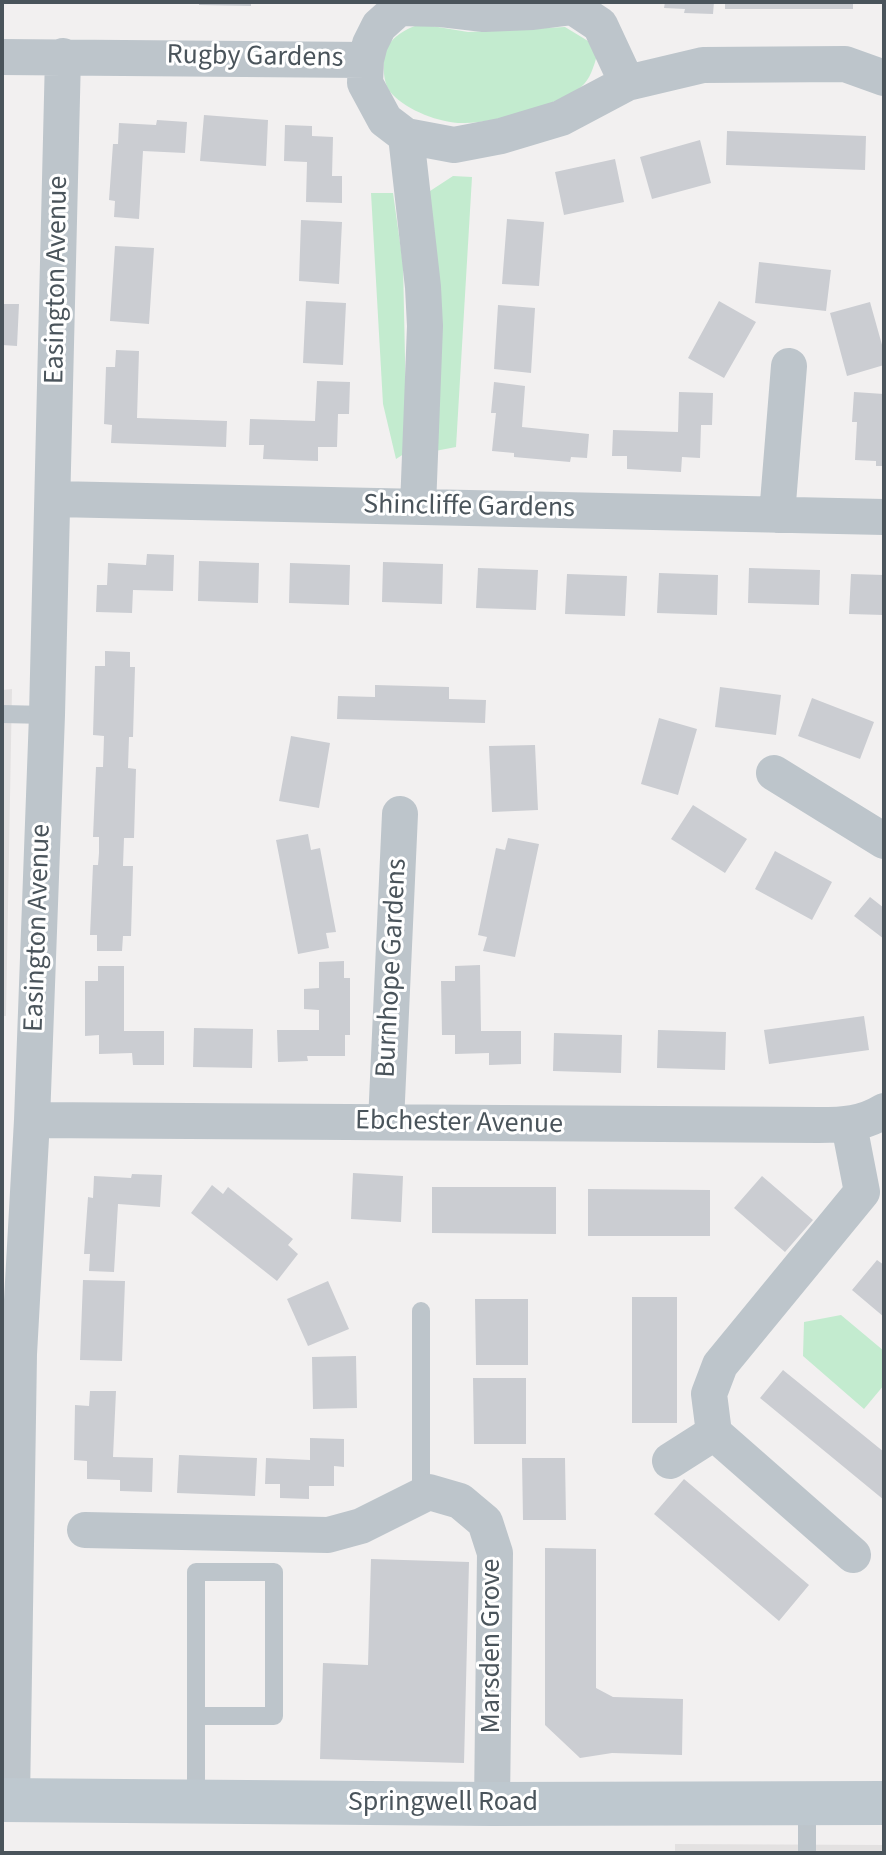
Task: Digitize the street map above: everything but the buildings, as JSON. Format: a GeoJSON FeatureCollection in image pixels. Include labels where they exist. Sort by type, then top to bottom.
{"type":"FeatureCollection","features":[{"type":"Feature","properties":{"kind":"main road","name":"Springwell Road"},"geometry":{"type":"LineString","coordinates":[[7,1800],[884,1803]]}},
{"type":"Feature","properties":{"kind":"street","name":"Rugby Gardens"},"geometry":{"type":"LineString","coordinates":[[2,57],[366,60],[379,26],[399,8],[484,14],[573,7],[600,25],[627,83]]}},
{"type":"Feature","properties":{"kind":"street","name":"Easington Avenue"},"geometry":{"type":"LineString","coordinates":[[7,1800],[11,1354],[32,1120],[54,499],[63,56]]}},
{"type":"Feature","properties":{"kind":"street"},"geometry":{"type":"LineString","coordinates":[[366,60],[365,83],[385,120],[406,136],[454,145],[501,136],[561,118],[627,83],[703,65],[845,64],[884,78]]}},
{"type":"Feature","properties":{"kind":"street"},"geometry":{"type":"LineString","coordinates":[[406,136],[425,326],[418,507]]}},
{"type":"Feature","properties":{"kind":"street"},"geometry":{"type":"LineString","coordinates":[[777,515],[789,366]]}},
{"type":"Feature","properties":{"kind":"street","name":"Shincliffe Gardens"},"geometry":{"type":"LineString","coordinates":[[54,499],[884,517]]}},
{"type":"Feature","properties":{"kind":"street"},"geometry":{"type":"LineString","coordinates":[[774,773],[884,841]]}},
{"type":"Feature","properties":{"kind":"street","name":"Burnhope Gardens"},"geometry":{"type":"LineString","coordinates":[[386,1122],[400,814]]}},
{"type":"Feature","properties":{"kind":"street","name":"Ebchester Avenue"},"geometry":{"type":"LineString","coordinates":[[32,1120],[849,1125],[873,1118],[884,1111]]}},
{"type":"Feature","properties":{"kind":"street"},"geometry":{"type":"LineString","coordinates":[[849,1125],[873,1201],[720,1365],[709,1394],[714,1433],[853,1555]]}},
{"type":"Feature","properties":{"kind":"street"},"geometry":{"type":"LineString","coordinates":[[670,1461],[714,1433]]}},
{"type":"Feature","properties":{"kind":"street","name":"Marsden Grove"},"geometry":{"type":"LineString","coordinates":[[421,1496],[429,1492],[460,1501],[485,1522],[495,1553],[492,1804]]}},
{"type":"Feature","properties":{"kind":"street"},"geometry":{"type":"LineString","coordinates":[[85,1530],[328,1535],[361,1526],[421,1496]]}},
{"type":"Feature","properties":{"kind":"lane"},"geometry":{"type":"LineString","coordinates":[[2,714],[47,715]]}},
{"type":"Feature","properties":{"kind":"lane"},"geometry":{"type":"LineString","coordinates":[[421,1311],[421,1496]]}},
{"type":"Feature","properties":{"kind":"lane"},"geometry":{"type":"LineString","coordinates":[[196,1716],[274,1716],[274,1572],[196,1572],[196,1716],[196,1802]]}},
{"type":"Feature","properties":{"kind":"lane"},"geometry":{"type":"LineString","coordinates":[[807,1803],[807,1853]]}},
{"type":"Feature","properties":{"kind":"shaded area"},"geometry":{"type":"Polygon","coordinates":[[[12,689],[6,1016],[2,1016],[2,690],[12,689]]]}},
{"type":"Feature","properties":{"kind":"shaded area"},"geometry":{"type":"Polygon","coordinates":[[[675,1844],[884,1845],[884,1853],[675,1853],[675,1844]]]}},
{"type":"Feature","properties":{"kind":"green space"},"geometry":{"type":"Polygon","coordinates":[[[420,24],[468,32],[565,27],[588,41],[597,55],[584,84],[571,94],[525,112],[492,120],[465,123],[446,121],[407,106],[389,91],[386,83],[385,53],[391,41],[420,24]]]}},
{"type":"Feature","properties":{"kind":"green space"},"geometry":{"type":"Polygon","coordinates":[[[453,176],[472,177],[456,447],[435,451],[427,193],[453,176]]]}},
{"type":"Feature","properties":{"kind":"green space"},"geometry":{"type":"Polygon","coordinates":[[[371,193],[393,193],[403,264],[407,452],[396,459],[383,404],[371,193]]]}},
{"type":"Feature","properties":{"kind":"green space"},"geometry":{"type":"Polygon","coordinates":[[[841,1315],[884,1351],[884,1385],[864,1409],[803,1356],[804,1322],[841,1315]]]}}]}
